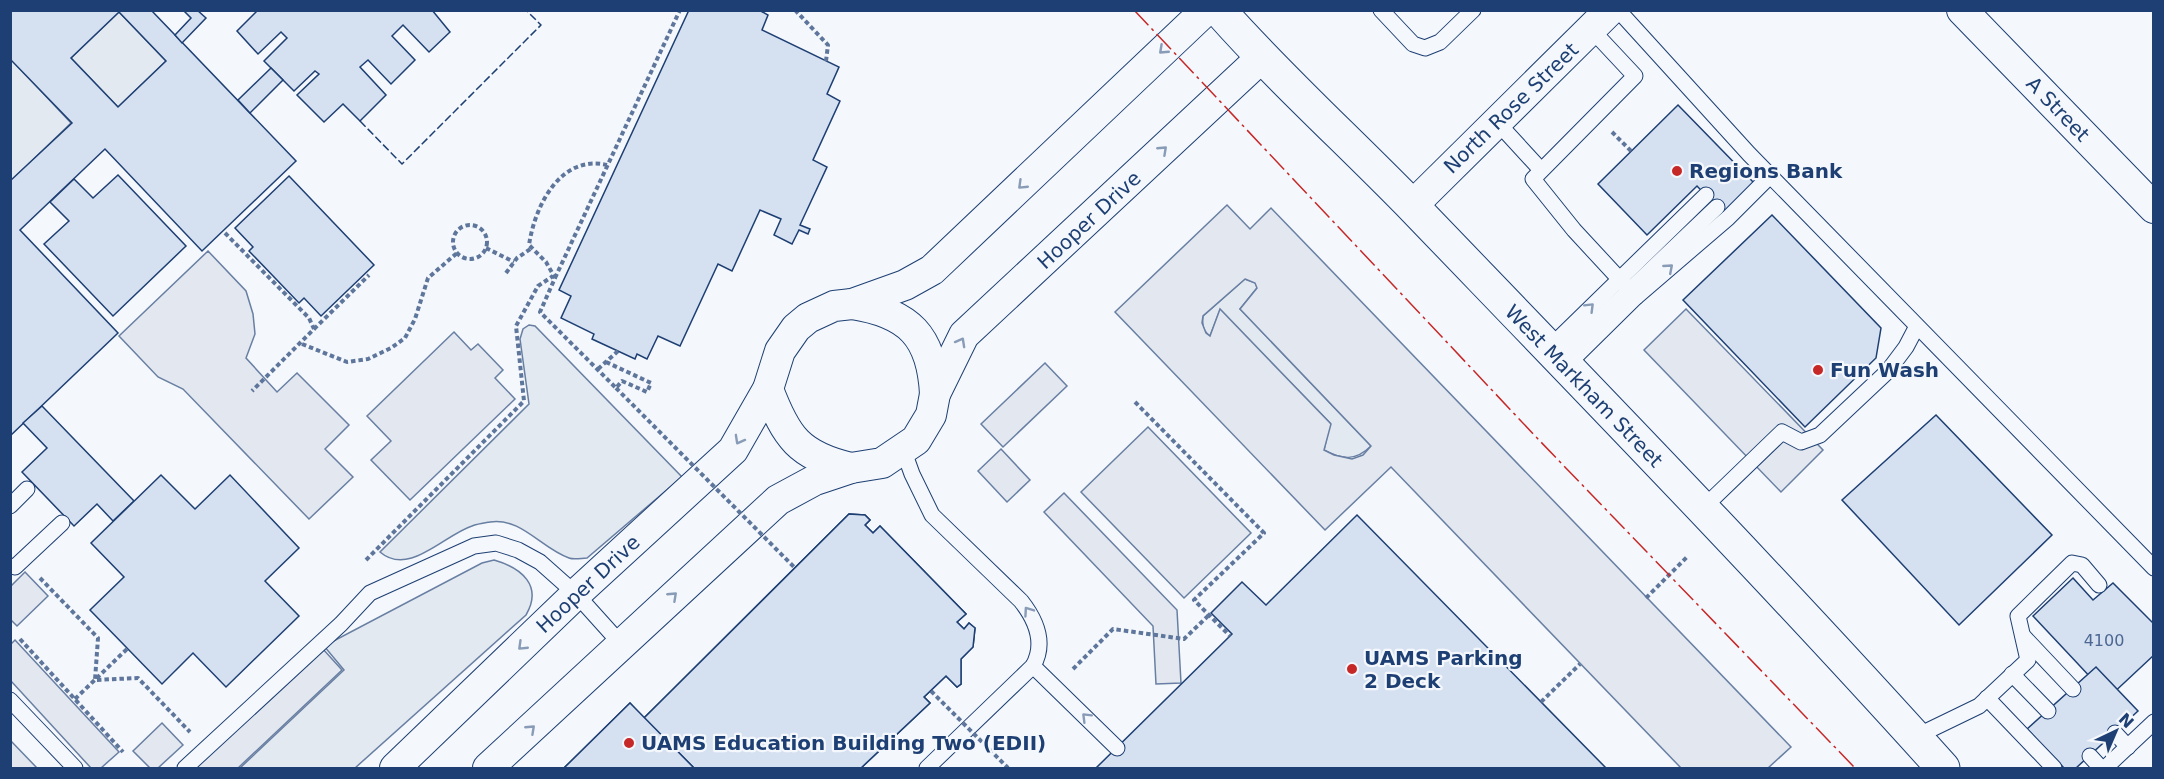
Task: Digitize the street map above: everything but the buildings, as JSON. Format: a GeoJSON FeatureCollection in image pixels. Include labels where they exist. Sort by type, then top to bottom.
{"type":"FeatureCollection","features":[{"type":"Feature","properties":{"kind":"main road","name":"West Markham Street"},"geometry":{"type":"LineString","coordinates":[[1219,10],[1261,58],[1412,206],[1558,358],[1944,768]]}},
{"type":"Feature","properties":{"kind":"street","name":"Hooper Drive"},"geometry":{"type":"LineString","coordinates":[[395,768],[576,594],[733,450],[768,389],[780,351],[796,328],[808,318],[834,306],[852,304],[904,285],[932,270],[1206,10]]}},
{"type":"Feature","properties":{"kind":"street","name":"A Street"},"geometry":{"type":"LineString","coordinates":[[1962,10],[2154,208]]}},
{"type":"Feature","properties":{"kind":"street","name":"North Rose Street"},"geometry":{"type":"LineString","coordinates":[[1412,206],[1600,20]]}},
{"type":"Feature","properties":{"kind":"street","name":"Hooper Drive"},"geometry":{"type":"LineString","coordinates":[[935,394],[964,336],[1261,58]]}},
{"type":"Feature","properties":{"kind":"street","name":"Hooper Drive"},"geometry":{"type":"LineString","coordinates":[[488,768],[778,500],[815,480],[851,468],[882,463],[916,440],[931,416],[935,394],[934,366],[926,346],[908,324],[880,308],[852,304]]}},
{"type":"Feature","properties":{"kind":"street","name":"Hooper Drive"},"geometry":{"type":"LineString","coordinates":[[768,389],[780,419],[796,443],[823,461],[851,468]]}},
{"type":"Feature","properties":{"kind":"lane"},"geometry":{"type":"LineString","coordinates":[[1381,10],[1413,44],[1425,48],[1440,42],[1473,10]]}},
{"type":"Feature","properties":{"kind":"lane"},"geometry":{"type":"LineString","coordinates":[[1618,10],[1765,171],[1916,328],[2154,568]]}},
{"type":"Feature","properties":{"kind":"lane"},"geometry":{"type":"LineString","coordinates":[[1600,20],[1635,76],[1533,179],[1574,230],[1628,288]]}},
{"type":"Feature","properties":{"kind":"lane"},"geometry":{"type":"LineString","coordinates":[[1496,121],[1541,170]]}},
{"type":"Feature","properties":{"kind":"lane"},"geometry":{"type":"LineString","coordinates":[[1737,165],[1749,154]]}},
{"type":"Feature","properties":{"kind":"lane"},"geometry":{"type":"LineString","coordinates":[[1748,177],[1765,171]]}},
{"type":"Feature","properties":{"kind":"lane"},"geometry":{"type":"LineString","coordinates":[[1628,288],[1728,218],[1765,171]]}},
{"type":"Feature","properties":{"kind":"lane"},"geometry":{"type":"LineString","coordinates":[[1558,358],[1628,288],[1706,195]]}},
{"type":"Feature","properties":{"kind":"lane"},"geometry":{"type":"LineString","coordinates":[[1558,358],[1628,288],[1717,207]]}},
{"type":"Feature","properties":{"kind":"lane"},"geometry":{"type":"LineString","coordinates":[[1701,510],[1782,432],[1801,442],[1820,435],[1888,371],[1906,347],[1916,328]]}},
{"type":"Feature","properties":{"kind":"lane"},"geometry":{"type":"LineString","coordinates":[[903,449],[912,474],[932,515],[1021,601],[1034,617],[1040,648],[1033,666],[927,768]]}},
{"type":"Feature","properties":{"kind":"lane"},"geometry":{"type":"LineString","coordinates":[[10,506],[27,489]]}},
{"type":"Feature","properties":{"kind":"lane"},"geometry":{"type":"LineString","coordinates":[[17,563],[62,523]]}},
{"type":"Feature","properties":{"kind":"lane"},"geometry":{"type":"LineString","coordinates":[[185,768],[341,624],[370,593],[474,546],[496,543],[518,550],[540,562],[576,594],[621,644]]}},
{"type":"Feature","properties":{"kind":"lane"},"geometry":{"type":"LineString","coordinates":[[1916,737],[1979,706],[2028,660],[2018,616],[2072,563],[2082,565],[2099,585]]}},
{"type":"Feature","properties":{"kind":"lane"},"geometry":{"type":"LineString","coordinates":[[2022,635],[2073,689]]}},
{"type":"Feature","properties":{"kind":"lane"},"geometry":{"type":"LineString","coordinates":[[1033,666],[1117,748]]}},
{"type":"Feature","properties":{"kind":"lane"},"geometry":{"type":"LineString","coordinates":[[2012,674],[2048,711]]}},
{"type":"Feature","properties":{"kind":"lane"},"geometry":{"type":"LineString","coordinates":[[1987,698],[2054,768]]}},
{"type":"Feature","properties":{"kind":"lane"},"geometry":{"type":"LineString","coordinates":[[10,700],[75,768]]}},
{"type":"Feature","properties":{"kind":"lane"},"geometry":{"type":"LineString","coordinates":[[2090,756],[2103,768],[2154,722]]}},
{"type":"Feature","properties":{"kind":"lane"},"geometry":{"type":"LineString","coordinates":[[2115,732],[2128,747]]}},
{"type":"Feature","properties":{"kind":"path"},"geometry":{"type":"LineString","coordinates":[[680,10],[554,277],[540,312],[795,568]]}},
{"type":"Feature","properties":{"kind":"path"},"geometry":{"type":"LineString","coordinates":[[795,10],[828,45],[826,61]]}},
{"type":"Feature","properties":{"kind":"path"},"geometry":{"type":"LineString","coordinates":[[554,277],[546,262],[529,245],[532,225],[563,173],[578,165],[594,162],[608,165]]}},
{"type":"Feature","properties":{"kind":"path"},"geometry":{"type":"LineString","coordinates":[[465,225],[481,228],[487,238],[486,248],[474,259],[468,259],[457,253],[454,237],[465,225]]}},
{"type":"Feature","properties":{"kind":"path"},"geometry":{"type":"LineString","coordinates":[[225,233],[309,318],[314,329]]}},
{"type":"Feature","properties":{"kind":"path"},"geometry":{"type":"LineString","coordinates":[[486,248],[514,262]]}},
{"type":"Feature","properties":{"kind":"path"},"geometry":{"type":"LineString","coordinates":[[506,273],[514,262],[532,248]]}},
{"type":"Feature","properties":{"kind":"path"},"geometry":{"type":"LineString","coordinates":[[301,344],[347,362],[368,359],[391,348],[405,338],[415,319],[428,278],[457,253]]}},
{"type":"Feature","properties":{"kind":"path"},"geometry":{"type":"LineString","coordinates":[[252,391],[369,275]]}},
{"type":"Feature","properties":{"kind":"path"},"geometry":{"type":"LineString","coordinates":[[366,560],[524,401],[516,326],[538,286],[554,277]]}},
{"type":"Feature","properties":{"kind":"path"},"geometry":{"type":"LineString","coordinates":[[598,369],[618,351]]}},
{"type":"Feature","properties":{"kind":"path"},"geometry":{"type":"LineString","coordinates":[[606,362],[651,383],[647,392],[622,381],[616,387]]}},
{"type":"Feature","properties":{"kind":"path"},"geometry":{"type":"LineString","coordinates":[[1135,402],[1264,533],[1194,600],[1230,636]]}},
{"type":"Feature","properties":{"kind":"path"},"geometry":{"type":"LineString","coordinates":[[1646,598],[1687,558]]}},
{"type":"Feature","properties":{"kind":"path"},"geometry":{"type":"LineString","coordinates":[[17,563],[98,638],[95,680]]}},
{"type":"Feature","properties":{"kind":"path"},"geometry":{"type":"LineString","coordinates":[[1073,669],[1113,629],[1184,639],[1209,615]]}},
{"type":"Feature","properties":{"kind":"path"},"geometry":{"type":"LineString","coordinates":[[20,639],[123,752]]}},
{"type":"Feature","properties":{"kind":"path"},"geometry":{"type":"LineString","coordinates":[[75,699],[128,648]]}},
{"type":"Feature","properties":{"kind":"path"},"geometry":{"type":"LineString","coordinates":[[1541,702],[1580,664]]}},
{"type":"Feature","properties":{"kind":"path"},"geometry":{"type":"LineString","coordinates":[[95,680],[138,678],[206,749]]}},
{"type":"Feature","properties":{"kind":"path"},"geometry":{"type":"LineString","coordinates":[[931,691],[1008,768]]}},
{"type":"Feature","properties":{"kind":"shaded area"},"geometry":{"type":"Polygon","coordinates":[[[119,12],[166,61],[118,107],[71,58],[119,12]]]}},
{"type":"Feature","properties":{"kind":"shaded area"},"geometry":{"type":"Polygon","coordinates":[[[11,59],[71,123],[11,181],[11,59]]]}},
{"type":"Feature","properties":{"kind":"shaded area"},"geometry":{"type":"Polygon","coordinates":[[[1227,205],[1250,229],[1271,208],[1791,747],[1768,768],[1681,768],[1391,467],[1325,530],[1115,312],[1227,205]],[[1245,279],[1203,316],[1202,323],[1206,333],[1210,336],[1220,309],[1331,424],[1324,450],[1352,459],[1363,455],[1371,446],[1240,309],[1257,288],[1255,283],[1245,279]]]}},
{"type":"Feature","properties":{"kind":"shaded area"},"geometry":{"type":"Polygon","coordinates":[[[208,251],[246,291],[253,314],[255,334],[246,358],[277,392],[297,373],[349,425],[325,449],[353,477],[309,519],[183,389],[158,377],[119,336],[208,251]]]}},
{"type":"Feature","properties":{"kind":"shaded area"},"geometry":{"type":"Polygon","coordinates":[[[1245,279],[1256,283],[1257,288],[1240,309],[1371,446],[1365,451],[1354,456],[1343,457],[1324,450],[1330,423],[1220,310],[1210,336],[1206,332],[1203,316],[1245,279]]]}},
{"type":"Feature","properties":{"kind":"shaded area"},"geometry":{"type":"Polygon","coordinates":[[[1686,309],[1823,450],[1781,492],[1644,350],[1686,309]]]}},
{"type":"Feature","properties":{"kind":"shaded area"},"geometry":{"type":"Polygon","coordinates":[[[529,325],[535,326],[682,477],[587,558],[569,558],[559,554],[522,529],[501,522],[472,526],[426,552],[403,560],[391,558],[380,552],[529,404],[520,339],[523,329],[529,325]]]}},
{"type":"Feature","properties":{"kind":"shaded area"},"geometry":{"type":"Polygon","coordinates":[[[454,332],[471,350],[478,344],[503,370],[495,378],[515,399],[410,500],[371,460],[391,441],[367,416],[454,332]]]}},
{"type":"Feature","properties":{"kind":"shaded area"},"geometry":{"type":"Polygon","coordinates":[[[1045,363],[1067,386],[1003,447],[981,424],[1045,363]]]}},
{"type":"Feature","properties":{"kind":"shaded area"},"geometry":{"type":"Polygon","coordinates":[[[1148,427],[1251,533],[1184,598],[1081,492],[1148,427]]]}},
{"type":"Feature","properties":{"kind":"shaded area"},"geometry":{"type":"Polygon","coordinates":[[[1001,449],[1030,480],[1007,502],[978,471],[1001,449]]]}},
{"type":"Feature","properties":{"kind":"shaded area"},"geometry":{"type":"Polygon","coordinates":[[[1064,493],[1177,610],[1181,683],[1156,684],[1153,626],[1044,512],[1064,493]]]}},
{"type":"Feature","properties":{"kind":"shaded area"},"geometry":{"type":"Polygon","coordinates":[[[494,560],[513,568],[527,580],[532,595],[531,605],[526,615],[355,768],[240,768],[344,670],[324,646],[482,563],[494,560]]]}},
{"type":"Feature","properties":{"kind":"shaded area"},"geometry":{"type":"Polygon","coordinates":[[[25,572],[48,596],[17,626],[11,620],[11,586],[25,572]]]}},
{"type":"Feature","properties":{"kind":"shaded area"},"geometry":{"type":"Polygon","coordinates":[[[15,640],[119,752],[101,768],[91,768],[11,681],[11,644],[15,640]]]}},
{"type":"Feature","properties":{"kind":"shaded area"},"geometry":{"type":"Polygon","coordinates":[[[322,648],[342,670],[238,768],[194,768],[322,648]]]}},
{"type":"Feature","properties":{"kind":"shaded area"},"geometry":{"type":"Polygon","coordinates":[[[162,723],[183,745],[158,768],[150,768],[133,751],[162,723]]]}},
{"type":"Feature","properties":{"kind":"shaded area"},"geometry":{"type":"Polygon","coordinates":[[[11,741],[37,768],[11,768],[11,741]]]}},
{"type":"Feature","properties":{"kind":"fence"},"geometry":{"type":"LineString","coordinates":[[360,121],[402,164],[541,25],[526,10]]}},
{"type":"Feature","properties":{"kind":"power"},"geometry":{"type":"LineString","coordinates":[[1134,10],[1538,439],[1855,768]]}},
{"type":"Feature","properties":{"kind":"place","name":"Regions Bank"},"geometry":{"type":"Point","coordinates":[1677,171]}},
{"type":"Feature","properties":{"kind":"place","name":"Fun Wash"},"geometry":{"type":"Point","coordinates":[1818,370]}},
{"type":"Feature","properties":{"kind":"place","name":"UAMS Parking 2 Deck"},"geometry":{"type":"Point","coordinates":[1352,669]}},
{"type":"Feature","properties":{"kind":"place","name":"UAMS Education Building Two (EDII)"},"geometry":{"type":"Point","coordinates":[629,743]}}]}
